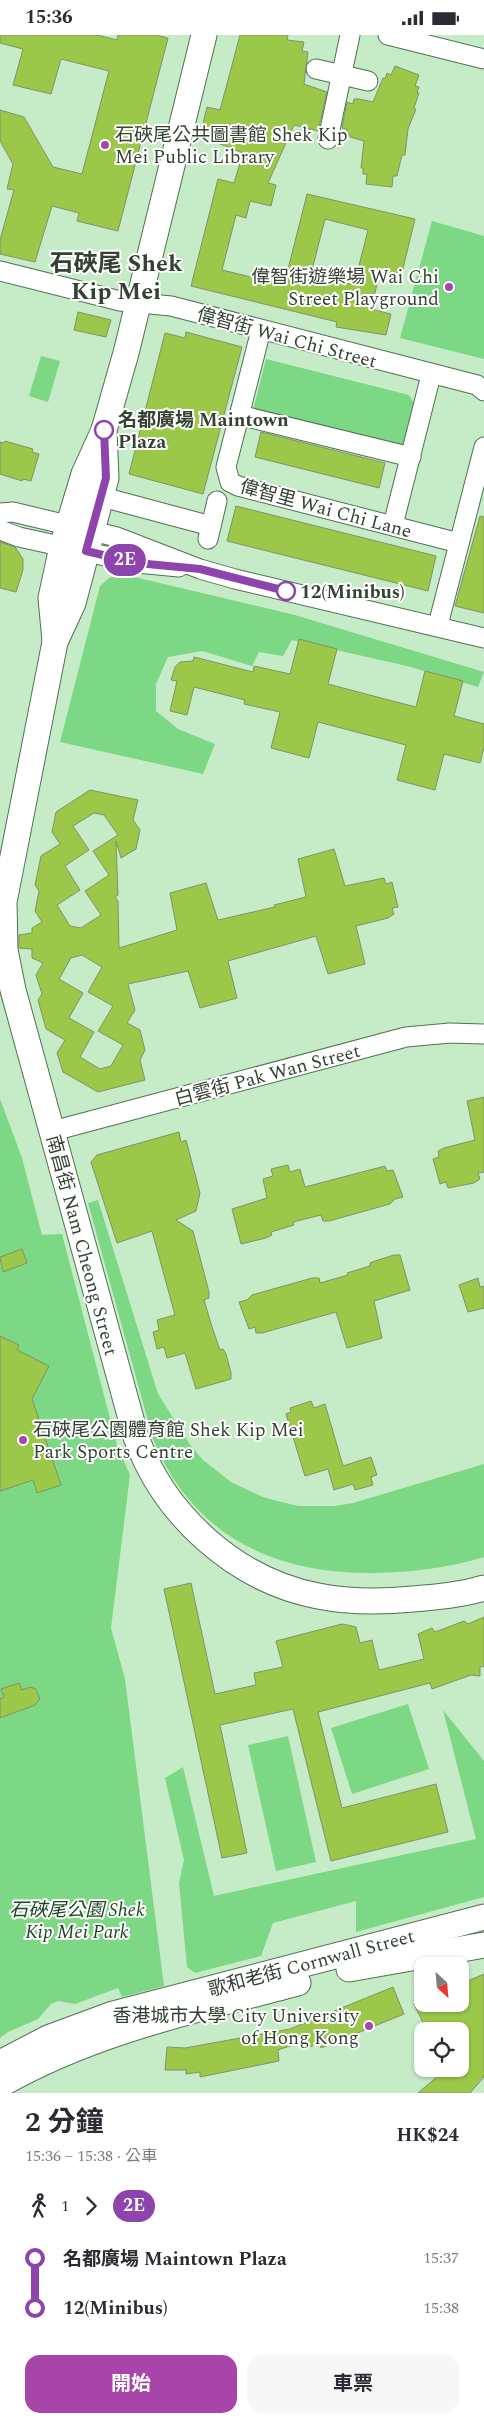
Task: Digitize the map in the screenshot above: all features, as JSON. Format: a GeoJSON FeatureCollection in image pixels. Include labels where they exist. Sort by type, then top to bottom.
{"type":"FeatureCollection","features":[{"type":"Feature","properties":{"kind":"main road","name":"南昌街 Nam Cheong Street"},"geometry":{"type":"LineString","coordinates":[[55,642],[52,598],[65,536],[84,474],[104,430],[140,301],[204,35]]}},
{"type":"Feature","properties":{"kind":"main road","name":"南昌街 Nam Cheong Street"},"geometry":{"type":"LineString","coordinates":[[104,430],[106,478],[73,603],[55,642],[40,707],[4,902],[3,935],[8,970],[136,1437],[154,1476],[194,1529],[218,1550],[249,1570],[282,1585],[317,1596],[393,1601],[447,1596],[484,1588]]}},
{"type":"Feature","properties":{"kind":"main road","name":"歌和老街 Cornwall Street"},"geometry":{"type":"LineString","coordinates":[[0,2063],[48,2038],[114,2014],[484,1917]]}},
{"type":"Feature","properties":{"kind":"main road","name":"歌和老街 Cornwall Street"},"geometry":{"type":"LineString","coordinates":[[0,2085],[71,2050],[144,2025],[366,1964],[484,1945]]}},
{"type":"Feature","properties":{"kind":"street"},"geometry":{"type":"LineString","coordinates":[[328,139],[350,35]]}},
{"type":"Feature","properties":{"kind":"street"},"geometry":{"type":"LineString","coordinates":[[388,35],[484,59]]}},
{"type":"Feature","properties":{"kind":"street"},"geometry":{"type":"LineString","coordinates":[[316,69],[368,81]]}},
{"type":"Feature","properties":{"kind":"street","name":"偉智街 Wai Chi Street"},"geometry":{"type":"LineString","coordinates":[[0,271],[120,301],[140,301],[171,306],[431,375],[476,385],[484,391]]}},
{"type":"Feature","properties":{"kind":"street","name":"偉智里 Wai Chi Lane"},"geometry":{"type":"LineString","coordinates":[[261,330],[226,467],[227,477],[234,485],[459,543]]}},
{"type":"Feature","properties":{"kind":"street"},"geometry":{"type":"LineString","coordinates":[[393,525],[431,375]]}},
{"type":"Feature","properties":{"kind":"street"},"geometry":{"type":"LineString","coordinates":[[239,415],[411,457]]}},
{"type":"Feature","properties":{"kind":"street"},"geometry":{"type":"LineString","coordinates":[[438,625],[484,447]]}},
{"type":"Feature","properties":{"kind":"street"},"geometry":{"type":"LineString","coordinates":[[110,499],[209,532],[217,501]]}},
{"type":"Feature","properties":{"kind":"street"},"geometry":{"type":"LineString","coordinates":[[0,513],[13,512],[65,536]]}},
{"type":"Feature","properties":{"kind":"street"},"geometry":{"type":"LineString","coordinates":[[0,530],[65,536],[89,541],[140,544],[200,569],[438,625],[484,638]]}},
{"type":"Feature","properties":{"kind":"street","name":"白雲街 Pak Wan Street"},"geometry":{"type":"LineString","coordinates":[[53,1131],[406,1037],[450,1033],[484,1034]]}},
{"type":"Feature","properties":{"kind":"green space","name":"偉智街遊樂場 Wai Chi Street Playground"},"geometry":{"type":"Polygon","coordinates":[[[432,221],[484,236],[484,359],[400,338],[432,221]]]}},
{"type":"Feature","properties":{"kind":"green space"},"geometry":{"type":"Polygon","coordinates":[[[41,356],[60,361],[48,402],[29,396],[41,356]]]}},
{"type":"Feature","properties":{"kind":"green space"},"geometry":{"type":"Polygon","coordinates":[[[266,359],[409,395],[414,403],[402,451],[252,414],[266,359]]]}},
{"type":"Feature","properties":{"kind":"green space"},"geometry":{"type":"Polygon","coordinates":[[[122,574],[295,615],[484,672],[478,687],[407,666],[292,640],[283,656],[259,652],[252,666],[202,651],[168,657],[156,684],[156,711],[178,729],[215,744],[203,774],[60,742],[100,586],[109,578],[122,574]]]}},
{"type":"Feature","properties":{"kind":"green space","name":"石硤尾公園 Shek Kip Mei Park"},"geometry":{"type":"Polygon","coordinates":[[[0,1099],[22,1158],[42,1235],[62,1234],[117,1445],[130,1475],[111,1628],[125,1679],[164,1986],[122,1997],[118,1988],[75,2004],[58,2001],[51,2004],[38,2019],[8,2032],[0,2038],[0,1099]]]}},
{"type":"Feature","properties":{"kind":"green space"},"geometry":{"type":"Polygon","coordinates":[[[98,1200],[158,1394],[191,1446],[203,1460],[231,1482],[263,1497],[299,1506],[335,1506],[353,1503],[484,1464],[484,1557],[444,1567],[416,1570],[375,1573],[338,1572],[303,1566],[270,1557],[241,1543],[214,1524],[190,1501],[170,1473],[153,1439],[88,1203],[98,1200]]]}},
{"type":"Feature","properties":{"kind":"green space"},"geometry":{"type":"Polygon","coordinates":[[[408,1704],[429,1769],[352,1794],[331,1728],[408,1704]]]}},
{"type":"Feature","properties":{"kind":"green space"},"geometry":{"type":"Polygon","coordinates":[[[443,1710],[484,1761],[484,1897],[356,1932],[356,1901],[273,1923],[261,1956],[195,1973],[187,1967],[179,1883],[184,1860],[165,1778],[183,1767],[214,1896],[476,1839],[443,1710]]]}},
{"type":"Feature","properties":{"kind":"green space"},"geometry":{"type":"Polygon","coordinates":[[[288,1736],[316,1862],[276,1871],[248,1745],[288,1736]]]}},
{"type":"Feature","properties":{"kind":"building"},"geometry":{"type":"Polygon","coordinates":[[[0,35],[97,35],[117,40],[118,35],[156,35],[168,38],[118,231],[77,221],[79,213],[52,206],[35,262],[0,254],[0,240],[14,190],[7,189],[13,164],[0,141],[0,110],[24,117],[53,167],[82,174],[109,71],[61,59],[51,94],[13,85],[23,49],[0,43],[0,35]]]}},
{"type":"Feature","properties":{"kind":"building"},"geometry":{"type":"Polygon","coordinates":[[[240,35],[288,35],[287,40],[304,42],[302,51],[308,52],[304,84],[327,92],[318,131],[294,125],[268,183],[276,185],[271,206],[250,201],[246,218],[236,215],[222,270],[284,285],[307,194],[415,219],[401,277],[380,272],[371,309],[391,314],[386,335],[336,327],[337,322],[191,286],[218,179],[234,183],[243,153],[200,136],[207,107],[220,110],[240,35]],[[325,219],[311,274],[354,285],[368,230],[325,219]]]}},
{"type":"Feature","properties":{"kind":"building"},"geometry":{"type":"Polygon","coordinates":[[[395,66],[419,75],[415,86],[419,87],[417,93],[419,93],[414,108],[416,109],[408,129],[405,155],[402,155],[397,176],[393,176],[392,187],[366,184],[367,174],[363,174],[363,168],[361,168],[364,141],[350,137],[350,135],[346,134],[347,129],[342,128],[347,102],[353,104],[354,99],[359,99],[373,102],[383,78],[385,79],[387,73],[391,75],[395,66]]]}},
{"type":"Feature","properties":{"kind":"building"},"geometry":{"type":"Polygon","coordinates":[[[78,312],[111,320],[106,337],[74,330],[78,312]]]}},
{"type":"Feature","properties":{"kind":"building"},"geometry":{"type":"Polygon","coordinates":[[[186,332],[242,347],[203,494],[129,474],[165,333],[185,338],[186,332]]]}},
{"type":"Feature","properties":{"kind":"building"},"geometry":{"type":"Polygon","coordinates":[[[261,432],[385,463],[379,488],[255,457],[261,432]]]}},
{"type":"Feature","properties":{"kind":"building"},"geometry":{"type":"Polygon","coordinates":[[[5,441],[33,449],[32,452],[39,454],[31,481],[23,479],[22,481],[0,474],[0,442],[4,443],[5,441]]]}},
{"type":"Feature","properties":{"kind":"building"},"geometry":{"type":"Polygon","coordinates":[[[236,506],[436,556],[428,591],[227,541],[236,506]]]}},
{"type":"Feature","properties":{"kind":"building"},"geometry":{"type":"Polygon","coordinates":[[[480,516],[484,517],[484,613],[455,606],[480,516]]]}},
{"type":"Feature","properties":{"kind":"building"},"geometry":{"type":"Polygon","coordinates":[[[0,542],[15,547],[23,559],[23,570],[16,592],[0,588],[0,542]]]}},
{"type":"Feature","properties":{"kind":"building"},"geometry":{"type":"Polygon","coordinates":[[[299,639],[337,649],[328,684],[416,707],[425,671],[463,681],[454,716],[484,724],[484,747],[480,763],[444,754],[435,790],[397,780],[406,745],[318,722],[309,758],[271,748],[280,712],[244,704],[245,700],[194,687],[187,715],[170,711],[177,681],[171,680],[175,667],[180,662],[193,661],[194,657],[253,672],[254,666],[290,674],[299,639]]]}},
{"type":"Feature","properties":{"kind":"building"},"geometry":{"type":"Polygon","coordinates":[[[90,790],[138,800],[133,820],[140,830],[136,849],[121,858],[116,841],[118,895],[115,897],[118,901],[119,948],[177,930],[170,893],[206,883],[218,920],[275,907],[274,905],[306,897],[298,859],[334,849],[345,886],[384,878],[386,884],[392,882],[398,907],[392,908],[394,914],[388,918],[356,926],[365,964],[328,974],[316,936],[228,961],[237,998],[200,1008],[188,971],[128,984],[135,1010],[127,1023],[140,1030],[145,1050],[140,1060],[145,1080],[98,1092],[63,1072],[57,1053],[65,1040],[46,1029],[38,1000],[42,994],[36,975],[43,963],[32,958],[32,949],[19,948],[19,935],[32,933],[32,928],[42,922],[35,911],[39,891],[35,885],[41,856],[60,844],[52,832],[56,812],[90,790]],[[94,813],[73,826],[89,850],[65,866],[80,890],[57,905],[70,926],[81,928],[101,915],[85,891],[109,875],[93,851],[118,835],[104,815],[94,813]],[[82,955],[71,958],[59,979],[83,993],[69,1018],[94,1032],[80,1057],[100,1069],[111,1066],[123,1045],[98,1031],[113,1006],[88,992],[102,967],[82,955]]]}},
{"type":"Feature","properties":{"kind":"building"},"geometry":{"type":"Polygon","coordinates":[[[484,1097],[484,1172],[478,1173],[480,1179],[474,1183],[448,1188],[446,1182],[440,1184],[433,1159],[439,1157],[438,1151],[444,1148],[475,1140],[467,1101],[484,1097]]]}},
{"type":"Feature","properties":{"kind":"building"},"geometry":{"type":"Polygon","coordinates":[[[179,1132],[181,1142],[186,1140],[200,1193],[196,1211],[176,1220],[193,1231],[209,1292],[209,1298],[204,1300],[220,1350],[223,1349],[226,1354],[231,1373],[231,1379],[196,1389],[185,1353],[167,1358],[164,1347],[157,1349],[153,1332],[159,1330],[157,1320],[175,1315],[152,1231],[117,1243],[91,1162],[97,1155],[179,1132]]]}},
{"type":"Feature","properties":{"kind":"building"},"geometry":{"type":"Polygon","coordinates":[[[288,1165],[290,1172],[300,1169],[305,1187],[385,1166],[387,1171],[393,1170],[403,1197],[395,1199],[390,1204],[329,1221],[323,1221],[321,1215],[293,1222],[294,1225],[271,1232],[272,1235],[266,1238],[241,1244],[232,1209],[267,1198],[263,1179],[273,1176],[271,1169],[288,1165]]]}},
{"type":"Feature","properties":{"kind":"building"},"geometry":{"type":"Polygon","coordinates":[[[22,1249],[27,1263],[3,1272],[0,1257],[22,1249]]]}},
{"type":"Feature","properties":{"kind":"building"},"geometry":{"type":"Polygon","coordinates":[[[394,1255],[400,1255],[410,1290],[374,1301],[382,1338],[347,1348],[336,1312],[262,1333],[256,1333],[255,1327],[249,1329],[239,1302],[247,1300],[252,1295],[312,1278],[319,1278],[320,1283],[348,1275],[347,1273],[370,1266],[370,1263],[394,1255]]]}},
{"type":"Feature","properties":{"kind":"building"},"geometry":{"type":"Polygon","coordinates":[[[478,1278],[480,1287],[484,1286],[484,1308],[468,1312],[459,1285],[478,1278]]]}},
{"type":"Feature","properties":{"kind":"building","name":"石硤尾公園體育館 Shek Kip Mei Park Sports Centre"},"geometry":{"type":"Polygon","coordinates":[[[0,1336],[19,1345],[17,1350],[49,1366],[32,1399],[61,1485],[37,1493],[33,1480],[0,1491],[0,1336]]]}},
{"type":"Feature","properties":{"kind":"building"},"geometry":{"type":"Polygon","coordinates":[[[311,1401],[314,1408],[325,1404],[343,1466],[371,1457],[377,1475],[371,1477],[373,1485],[355,1490],[353,1484],[334,1490],[328,1469],[305,1476],[286,1414],[291,1412],[290,1408],[311,1401]]]}},
{"type":"Feature","properties":{"kind":"building"},"geometry":{"type":"Polygon","coordinates":[[[191,1583],[215,1694],[256,1685],[254,1673],[283,1667],[276,1641],[342,1624],[356,1627],[360,1643],[372,1640],[379,1670],[424,1659],[418,1634],[432,1628],[435,1632],[464,1621],[468,1624],[484,1617],[484,1666],[480,1667],[480,1676],[471,1675],[432,1689],[430,1683],[318,1712],[342,1808],[436,1784],[448,1832],[331,1861],[293,1709],[220,1725],[247,1853],[222,1858],[164,1589],[191,1583]]]}},
{"type":"Feature","properties":{"kind":"building"},"geometry":{"type":"Polygon","coordinates":[[[19,1683],[22,1690],[30,1687],[36,1689],[40,1699],[35,1705],[0,1718],[0,1699],[4,1697],[1,1689],[19,1683]]]}},
{"type":"Feature","properties":{"kind":"building"},"geometry":{"type":"Polygon","coordinates":[[[484,1974],[484,2077],[470,2093],[418,2093],[437,2077],[469,2077],[469,2022],[423,2022],[418,2013],[469,2013],[469,1980],[484,1974]]]}},
{"type":"Feature","properties":{"kind":"building"},"geometry":{"type":"Polygon","coordinates":[[[393,1987],[404,2014],[321,2048],[319,2043],[307,2048],[305,2041],[278,2050],[279,2061],[200,2077],[200,2072],[186,2074],[186,2070],[165,2070],[167,2047],[185,2048],[290,2029],[393,1987]]]}},
{"type":"Feature","properties":{"kind":"bus line","name":"2E"},"geometry":{"type":"LineString","coordinates":[[104,430],[106,478],[86,551],[137,563],[200,569],[286,591]]}},
{"type":"Feature","properties":{"kind":"place","name":"石硤尾公共圖書館 Shek Kip Mei Public Library"},"geometry":{"type":"Point","coordinates":[105,145]}},
{"type":"Feature","properties":{"kind":"place","name":"偉智街遊樂場 Wai Chi Street Playground"},"geometry":{"type":"Point","coordinates":[449,287]}},
{"type":"Feature","properties":{"kind":"place","name":"名都廣場 Maintown Plaza"},"geometry":{"type":"Point","coordinates":[104,430]}},
{"type":"Feature","properties":{"kind":"place","name":"12(Minibus)"},"geometry":{"type":"Point","coordinates":[286,591]}},
{"type":"Feature","properties":{"kind":"place","name":"石硤尾公園體育館 Shek Kip Mei Park Sports Centre"},"geometry":{"type":"Point","coordinates":[23,1440]}},
{"type":"Feature","properties":{"kind":"place","name":"香港城市大學 City University of Hong Kong"},"geometry":{"type":"Point","coordinates":[369,2026]}},
{"type":"Feature","properties":{"kind":"district","name":"石硤尾 Shek Kip Mei"},"geometry":{"type":"Point","coordinates":[116,277]}}]}
